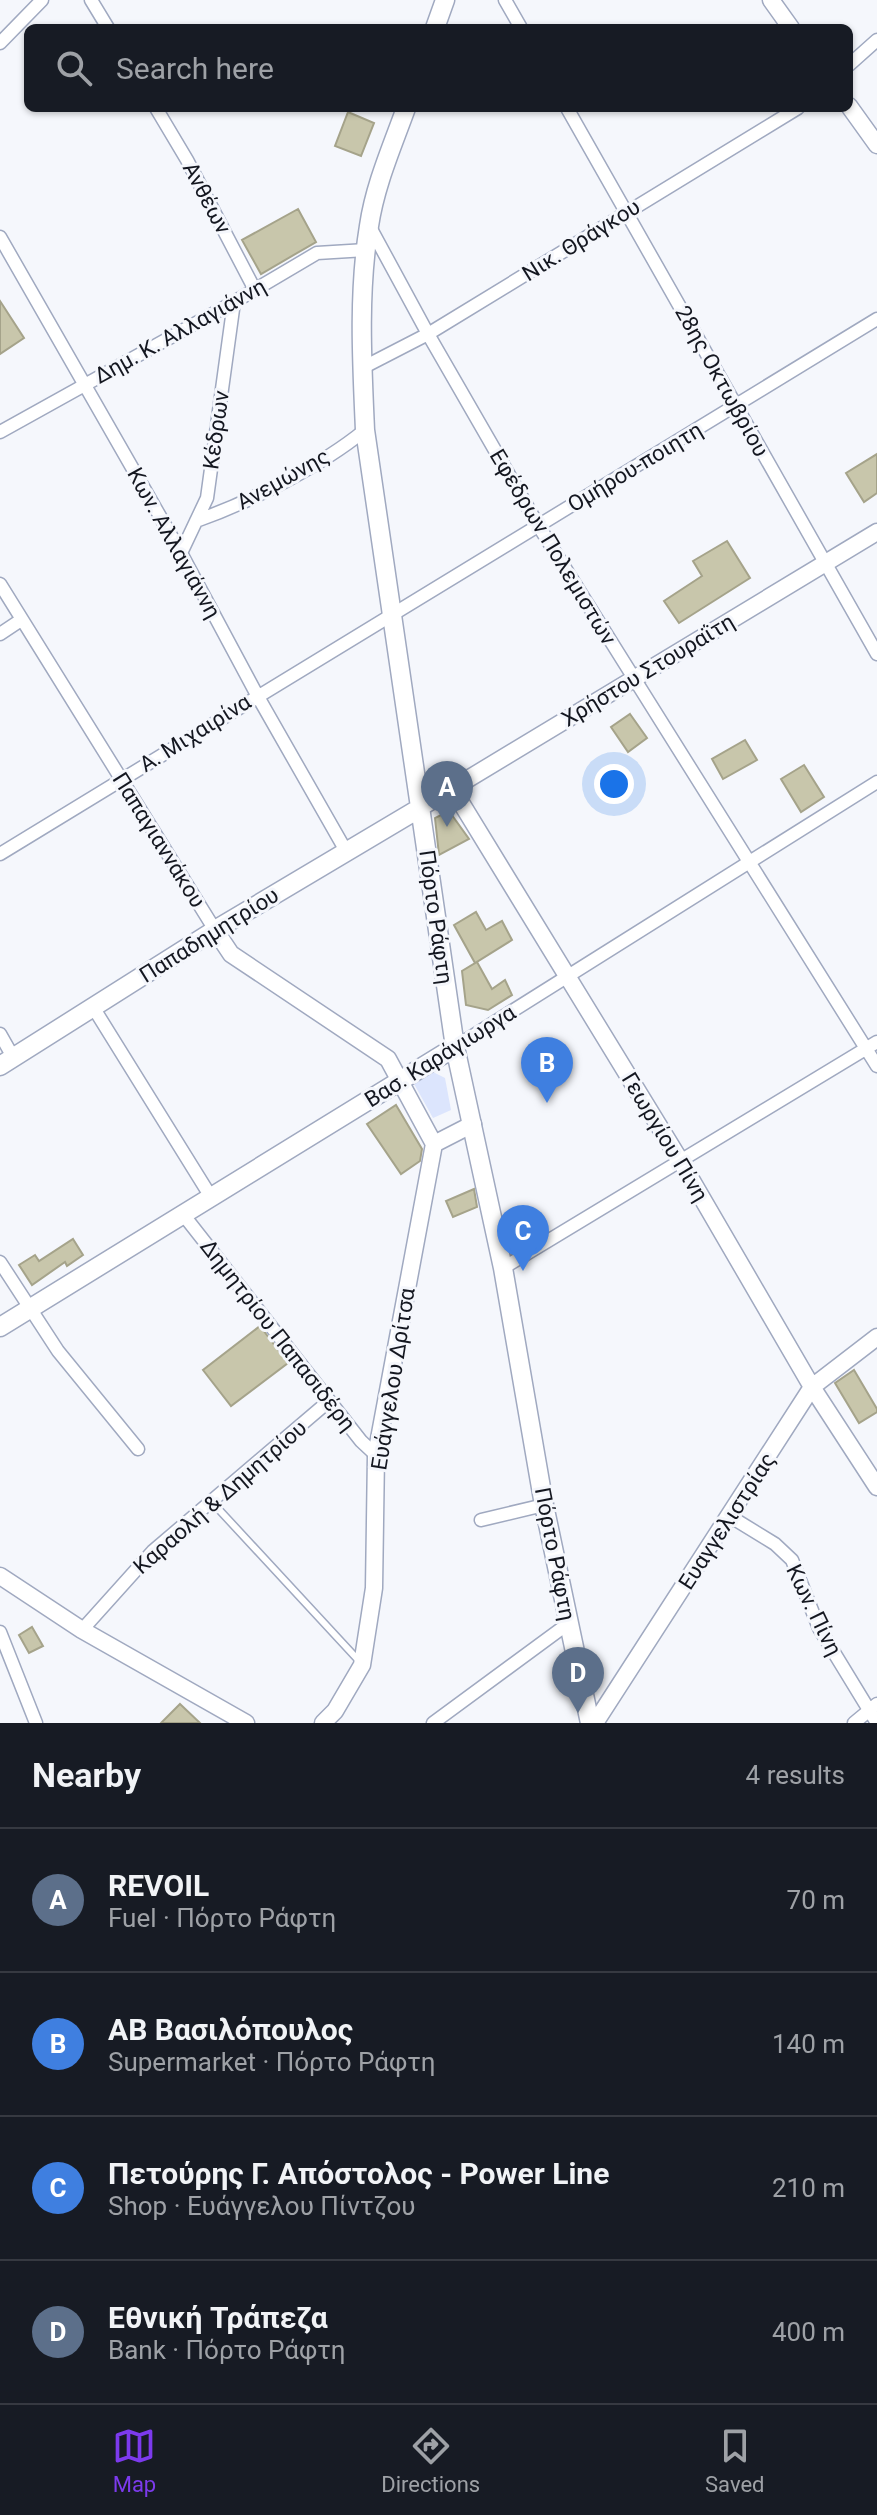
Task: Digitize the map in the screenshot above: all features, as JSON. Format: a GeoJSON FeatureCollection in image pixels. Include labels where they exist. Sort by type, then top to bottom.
{"type":"FeatureCollection","features":[{"type":"Feature","properties":{"kind":"main road"},"geometry":{"type":"LineString","coordinates":[[436,24],[445,0]]}},
{"type":"Feature","properties":{"kind":"main road","name":"Πόρτο Ράφτη"},"geometry":{"type":"LineString","coordinates":[[405,112],[376,192],[369,224],[361,329],[365,430],[455,1047],[503,1268],[544,1505],[569,1623],[596,1722]]}},
{"type":"Feature","properties":{"kind":"main road","name":"Παπαδημητρίου"},"geometry":{"type":"LineString","coordinates":[[7,1061],[215,930],[420,808]]}},
{"type":"Feature","properties":{"kind":"main road","name":"Βασ. Καράγιωργα"},"geometry":{"type":"LineString","coordinates":[[0,1327],[455,1047]]}},
{"type":"Feature","properties":{"kind":"street"},"geometry":{"type":"LineString","coordinates":[[0,43],[42,0]]}},
{"type":"Feature","properties":{"kind":"street"},"geometry":{"type":"LineString","coordinates":[[91,0],[106,24]]}},
{"type":"Feature","properties":{"kind":"street"},"geometry":{"type":"LineString","coordinates":[[505,0],[519,24]]}},
{"type":"Feature","properties":{"kind":"street"},"geometry":{"type":"LineString","coordinates":[[771,0],[788,24]]}},
{"type":"Feature","properties":{"kind":"street"},"geometry":{"type":"LineString","coordinates":[[853,61],[877,40]]}},
{"type":"Feature","properties":{"kind":"street","name":"Ανθέων"},"geometry":{"type":"LineString","coordinates":[[158,112],[255,290]]}},
{"type":"Feature","properties":{"kind":"street","name":"28ης Οκτωβρίου"},"geometry":{"type":"LineString","coordinates":[[569,112],[877,654]]}},
{"type":"Feature","properties":{"kind":"street","name":"Νικ. Θράγκου"},"geometry":{"type":"LineString","coordinates":[[362,368],[428,334],[791,112]]}},
{"type":"Feature","properties":{"kind":"street"},"geometry":{"type":"LineString","coordinates":[[853,112],[877,145]]}},
{"type":"Feature","properties":{"kind":"street","name":"Εφέδρων Πολεμιστών"},"geometry":{"type":"LineString","coordinates":[[369,224],[428,334],[538,525],[633,679],[872,1045],[877,1066]]}},
{"type":"Feature","properties":{"kind":"street","name":"Κων. Αλλαγιάννη"},"geometry":{"type":"LineString","coordinates":[[0,237],[181,553],[346,851]]}},
{"type":"Feature","properties":{"kind":"street","name":"Δημ. Κ. Αλλαγιάννη"},"geometry":{"type":"LineString","coordinates":[[0,432],[317,253],[366,250]]}},
{"type":"Feature","properties":{"kind":"street","name":"Κέδρων"},"geometry":{"type":"LineString","coordinates":[[181,553],[207,498],[234,302]]}},
{"type":"Feature","properties":{"kind":"street","name":"Ομήρου-ποιητη"},"geometry":{"type":"LineString","coordinates":[[391,613],[877,319]]}},
{"type":"Feature","properties":{"kind":"street","name":"Ανεμώνης"},"geometry":{"type":"LineString","coordinates":[[196,521],[252,498],[350,442],[365,430]]}},
{"type":"Feature","properties":{"kind":"street","name":"Χρήστου Στουραΐτη"},"geometry":{"type":"LineString","coordinates":[[420,808],[877,532]]}},
{"type":"Feature","properties":{"kind":"street","name":"Παπαγιαννάκου"},"geometry":{"type":"LineString","coordinates":[[0,584],[231,954],[388,1059],[401,1080]]}},
{"type":"Feature","properties":{"kind":"street","name":"Α. Μιχαιρίνα"},"geometry":{"type":"LineString","coordinates":[[0,854],[391,613]]}},
{"type":"Feature","properties":{"kind":"street"},"geometry":{"type":"LineString","coordinates":[[0,634],[21,620]]}},
{"type":"Feature","properties":{"kind":"street","name":"Βασ. Καράγιωργα"},"geometry":{"type":"LineString","coordinates":[[455,1047],[877,782]]}},
{"type":"Feature","properties":{"kind":"street","name":"Γεωργίου Πίνη"},"geometry":{"type":"LineString","coordinates":[[452,788],[681,1162],[812,1387],[877,1487]]}},
{"type":"Feature","properties":{"kind":"street"},"geometry":{"type":"LineString","coordinates":[[93,1007],[211,1197]]}},
{"type":"Feature","properties":{"kind":"street"},"geometry":{"type":"LineString","coordinates":[[0,1034],[7,1061]]}},
{"type":"Feature","properties":{"kind":"street"},"geometry":{"type":"LineString","coordinates":[[503,1268],[872,1045]]}},
{"type":"Feature","properties":{"kind":"street"},"geometry":{"type":"LineString","coordinates":[[401,1080],[434,1144],[473,1124]]}},
{"type":"Feature","properties":{"kind":"street","name":"Ευάγγελου Δρίτσα"},"geometry":{"type":"LineString","coordinates":[[323,1723],[335,1711],[362,1665],[374,1588],[376,1455],[434,1144]]}},
{"type":"Feature","properties":{"kind":"street","name":"Δημητρίου Παπασιδέρη"},"geometry":{"type":"LineString","coordinates":[[182,1213],[361,1441],[376,1455]]}},
{"type":"Feature","properties":{"kind":"street"},"geometry":{"type":"LineString","coordinates":[[0,1262],[58,1351],[138,1449]]}},
{"type":"Feature","properties":{"kind":"street","name":"Ευαγγελιστρίας"},"geometry":{"type":"LineString","coordinates":[[596,1722],[812,1387],[877,1337]]}},
{"type":"Feature","properties":{"kind":"street","name":"Καραολή & Δημητρίου"},"geometry":{"type":"LineString","coordinates":[[82,1630],[153,1551],[329,1401]]}},
{"type":"Feature","properties":{"kind":"street"},"geometry":{"type":"LineString","coordinates":[[481,1520],[544,1505]]}},
{"type":"Feature","properties":{"kind":"street","name":"Κων. Πίνη"},"geometry":{"type":"LineString","coordinates":[[731,1517],[775,1544],[792,1560],[819,1628],[873,1708],[877,1723]]}},
{"type":"Feature","properties":{"kind":"street"},"geometry":{"type":"LineString","coordinates":[[0,1576],[82,1630],[246,1723]]}},
{"type":"Feature","properties":{"kind":"street"},"geometry":{"type":"LineString","coordinates":[[433,1723],[569,1623]]}},
{"type":"Feature","properties":{"kind":"street"},"geometry":{"type":"LineString","coordinates":[[0,1632],[36,1723]]}},
{"type":"Feature","properties":{"kind":"street"},"geometry":{"type":"LineString","coordinates":[[854,1723],[873,1708]]}},
{"type":"Feature","properties":{"kind":"lane"},"geometry":{"type":"LineString","coordinates":[[211,1501],[362,1665]]}},
{"type":"Feature","properties":{"kind":"shaded area"},"geometry":{"type":"Polygon","coordinates":[[[431,1071],[445,1078],[451,1110],[433,1118],[413,1082],[431,1071]]]}},
{"type":"Feature","properties":{"kind":"building"},"geometry":{"type":"Polygon","coordinates":[[[348,112],[374,123],[361,156],[335,146],[348,112]]]}},
{"type":"Feature","properties":{"kind":"building"},"geometry":{"type":"Polygon","coordinates":[[[298,209],[316,242],[261,274],[242,240],[298,209]]]}},
{"type":"Feature","properties":{"kind":"building"},"geometry":{"type":"Polygon","coordinates":[[[0,301],[24,338],[0,354],[0,301]]]}},
{"type":"Feature","properties":{"kind":"building"},"geometry":{"type":"Polygon","coordinates":[[[877,454],[877,493],[864,502],[846,473],[877,454]]]}},
{"type":"Feature","properties":{"kind":"building"},"geometry":{"type":"Polygon","coordinates":[[[727,541],[750,578],[679,623],[664,601],[702,576],[693,561],[727,541]]]}},
{"type":"Feature","properties":{"kind":"building"},"geometry":{"type":"Polygon","coordinates":[[[630,714],[647,738],[628,752],[611,727],[630,714]]]}},
{"type":"Feature","properties":{"kind":"building"},"geometry":{"type":"Polygon","coordinates":[[[745,740],[757,760],[723,779],[712,759],[745,740]]]}},
{"type":"Feature","properties":{"kind":"building"},"geometry":{"type":"Polygon","coordinates":[[[804,765],[824,797],[801,812],[781,779],[804,765]]]}},
{"type":"Feature","properties":{"kind":"building"},"geometry":{"type":"Polygon","coordinates":[[[449,811],[469,839],[439,855],[435,818],[449,811]]]}},
{"type":"Feature","properties":{"kind":"building"},"geometry":{"type":"Polygon","coordinates":[[[476,912],[486,930],[502,921],[512,940],[475,963],[454,925],[476,912]]]}},
{"type":"Feature","properties":{"kind":"building"},"geometry":{"type":"Polygon","coordinates":[[[477,962],[492,989],[505,980],[512,995],[488,1010],[466,1005],[462,971],[477,962]]]}},
{"type":"Feature","properties":{"kind":"building"},"geometry":{"type":"Polygon","coordinates":[[[396,1105],[422,1149],[420,1161],[401,1174],[367,1124],[396,1105]]]}},
{"type":"Feature","properties":{"kind":"building"},"geometry":{"type":"Polygon","coordinates":[[[474,1189],[477,1207],[453,1217],[446,1201],[474,1189]]]}},
{"type":"Feature","properties":{"kind":"building"},"geometry":{"type":"Polygon","coordinates":[[[73,1239],[83,1255],[67,1266],[65,1262],[32,1285],[19,1265],[35,1255],[39,1261],[73,1239]]]}},
{"type":"Feature","properties":{"kind":"building"},"geometry":{"type":"Polygon","coordinates":[[[260,1326],[288,1363],[231,1406],[203,1370],[260,1326]]]}},
{"type":"Feature","properties":{"kind":"building"},"geometry":{"type":"Polygon","coordinates":[[[854,1370],[877,1409],[859,1423],[835,1383],[854,1370]]]}},
{"type":"Feature","properties":{"kind":"building"},"geometry":{"type":"Polygon","coordinates":[[[32,1627],[43,1646],[29,1653],[19,1635],[32,1627]]]}},
{"type":"Feature","properties":{"kind":"building"},"geometry":{"type":"Polygon","coordinates":[[[180,1704],[200,1723],[161,1723],[180,1704]]]}},
{"type":"Feature","properties":{"kind":"place","name":"REVOIL"},"geometry":{"type":"Point","coordinates":[447,827]}},
{"type":"Feature","properties":{"kind":"place","name":"ΑΒ Βασιλόπουλος"},"geometry":{"type":"Point","coordinates":[547,1103]}},
{"type":"Feature","properties":{"kind":"place","name":"Πετούρης Γ. Απόστολος - Power Line"},"geometry":{"type":"Point","coordinates":[523,1271]}},
{"type":"Feature","properties":{"kind":"place","name":"Εθνική Τράπεζα"},"geometry":{"type":"Point","coordinates":[578,1713]}}]}
